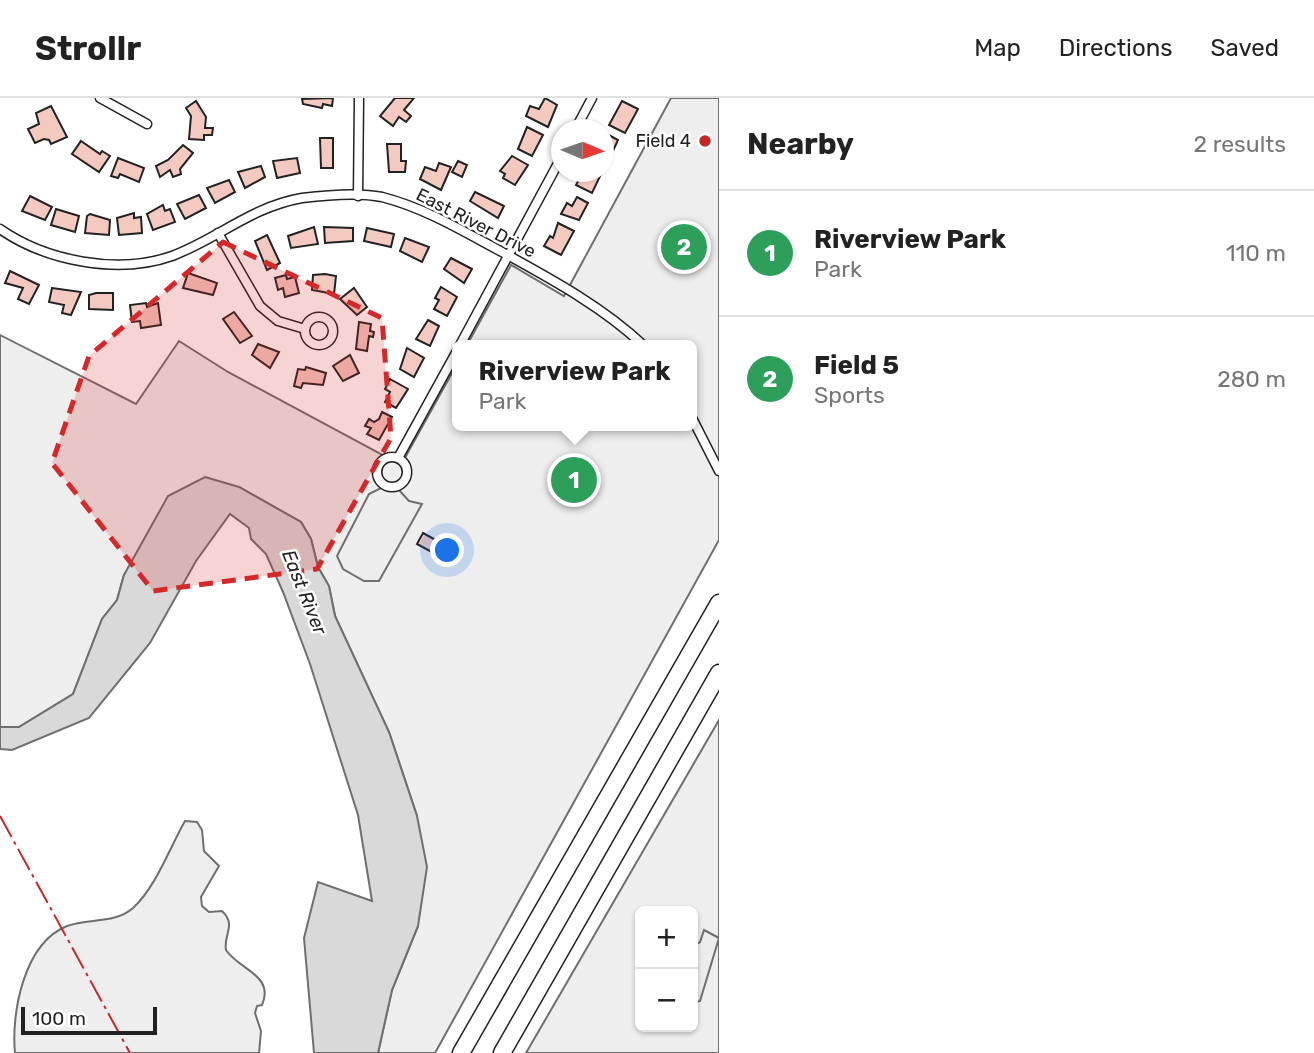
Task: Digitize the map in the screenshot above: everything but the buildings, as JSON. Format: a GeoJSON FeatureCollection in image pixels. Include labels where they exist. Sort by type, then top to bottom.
{"type":"FeatureCollection","features":[{"type":"Feature","properties":{"kind":"highway"},"geometry":{"type":"LineString","coordinates":[[461,1053],[719,603]]}},
{"type":"Feature","properties":{"kind":"highway"},"geometry":{"type":"LineString","coordinates":[[502,1053],[719,673]]}},
{"type":"Feature","properties":{"kind":"street"},"geometry":{"type":"LineString","coordinates":[[100,98],[147,124]]}},
{"type":"Feature","properties":{"kind":"street"},"geometry":{"type":"LineString","coordinates":[[358,196],[359,98]]}},
{"type":"Feature","properties":{"kind":"street"},"geometry":{"type":"LineString","coordinates":[[581,119],[592,98]]}},
{"type":"Feature","properties":{"kind":"street"},"geometry":{"type":"LineString","coordinates":[[463,340],[551,176]]}},
{"type":"Feature","properties":{"kind":"street","name":"East River Drive"},"geometry":{"type":"LineString","coordinates":[[0,229],[28,247],[57,256],[90,262],[121,263],[172,256],[218,233],[246,215],[276,203],[305,198],[378,197],[416,207],[508,256],[602,312],[637,340]]}},
{"type":"Feature","properties":{"kind":"street"},"geometry":{"type":"LineString","coordinates":[[218,233],[260,306],[278,321],[305,329]]}},
{"type":"Feature","properties":{"kind":"street"},"geometry":{"type":"LineString","coordinates":[[398,458],[452,360]]}},
{"type":"Feature","properties":{"kind":"street"},"geometry":{"type":"LineString","coordinates":[[697,428],[719,471]]}},
{"type":"Feature","properties":{"kind":"highlighted area"},"geometry":{"type":"Polygon","coordinates":[[[223,242],[382,318],[391,438],[317,569],[153,591],[52,463],[89,356],[223,242]]]}},
{"type":"Feature","properties":{"kind":"shaded area"},"geometry":{"type":"Polygon","coordinates":[[[671,98],[719,98],[719,540],[435,1053],[378,1053],[392,990],[418,926],[417,816],[389,732],[335,616],[329,586],[318,567],[311,539],[301,522],[239,487],[124,575],[117,600],[102,619],[73,694],[19,727],[0,727],[0,335],[136,404],[179,341],[228,372],[401,465],[452,373],[452,431],[697,431],[697,340],[470,340],[511,265],[564,296],[671,98]]]}},
{"type":"Feature","properties":{"kind":"shaded area"},"geometry":{"type":"Polygon","coordinates":[[[383,487],[398,489],[409,501],[422,504],[379,581],[364,581],[343,569],[337,556],[369,494],[383,487]]]}},
{"type":"Feature","properties":{"kind":"shaded area"},"geometry":{"type":"Polygon","coordinates":[[[719,720],[719,1053],[526,1053],[719,720]]]}},
{"type":"Feature","properties":{"kind":"shaded area"},"geometry":{"type":"Polygon","coordinates":[[[185,821],[197,822],[202,830],[204,851],[219,866],[201,897],[202,906],[209,912],[222,911],[226,916],[229,926],[226,950],[254,974],[264,987],[262,1005],[257,1006],[255,1013],[261,1031],[259,1053],[15,1053],[18,1000],[23,981],[40,947],[52,935],[67,926],[110,919],[133,908],[156,878],[185,821]]]}},
{"type":"Feature","properties":{"kind":"shaded area"},"geometry":{"type":"Polygon","coordinates":[[[704,930],[719,938],[698,1002],[698,943],[704,930]]]}},
{"type":"Feature","properties":{"kind":"water","name":"East River"},"geometry":{"type":"Polygon","coordinates":[[[205,477],[239,487],[301,522],[311,539],[318,567],[329,586],[335,616],[389,732],[417,816],[427,867],[418,926],[392,990],[378,1053],[314,1053],[304,938],[318,882],[372,901],[358,815],[310,664],[266,554],[251,539],[249,528],[230,514],[196,561],[150,643],[89,718],[12,750],[0,749],[0,727],[19,727],[73,694],[102,619],[117,600],[124,575],[168,496],[205,477]]]}},
{"type":"Feature","properties":{"kind":"power"},"geometry":{"type":"LineString","coordinates":[[0,816],[130,1053]]}},
{"type":"Feature","properties":{"kind":"place","name":"Field 4"},"geometry":{"type":"Point","coordinates":[705,141]}},
{"type":"Feature","properties":{"kind":"place","name":"Field 5"},"geometry":{"type":"Point","coordinates":[684,247]}},
{"type":"Feature","properties":{"kind":"place","name":"Riverview Park"},"geometry":{"type":"Point","coordinates":[574,480]}}]}
